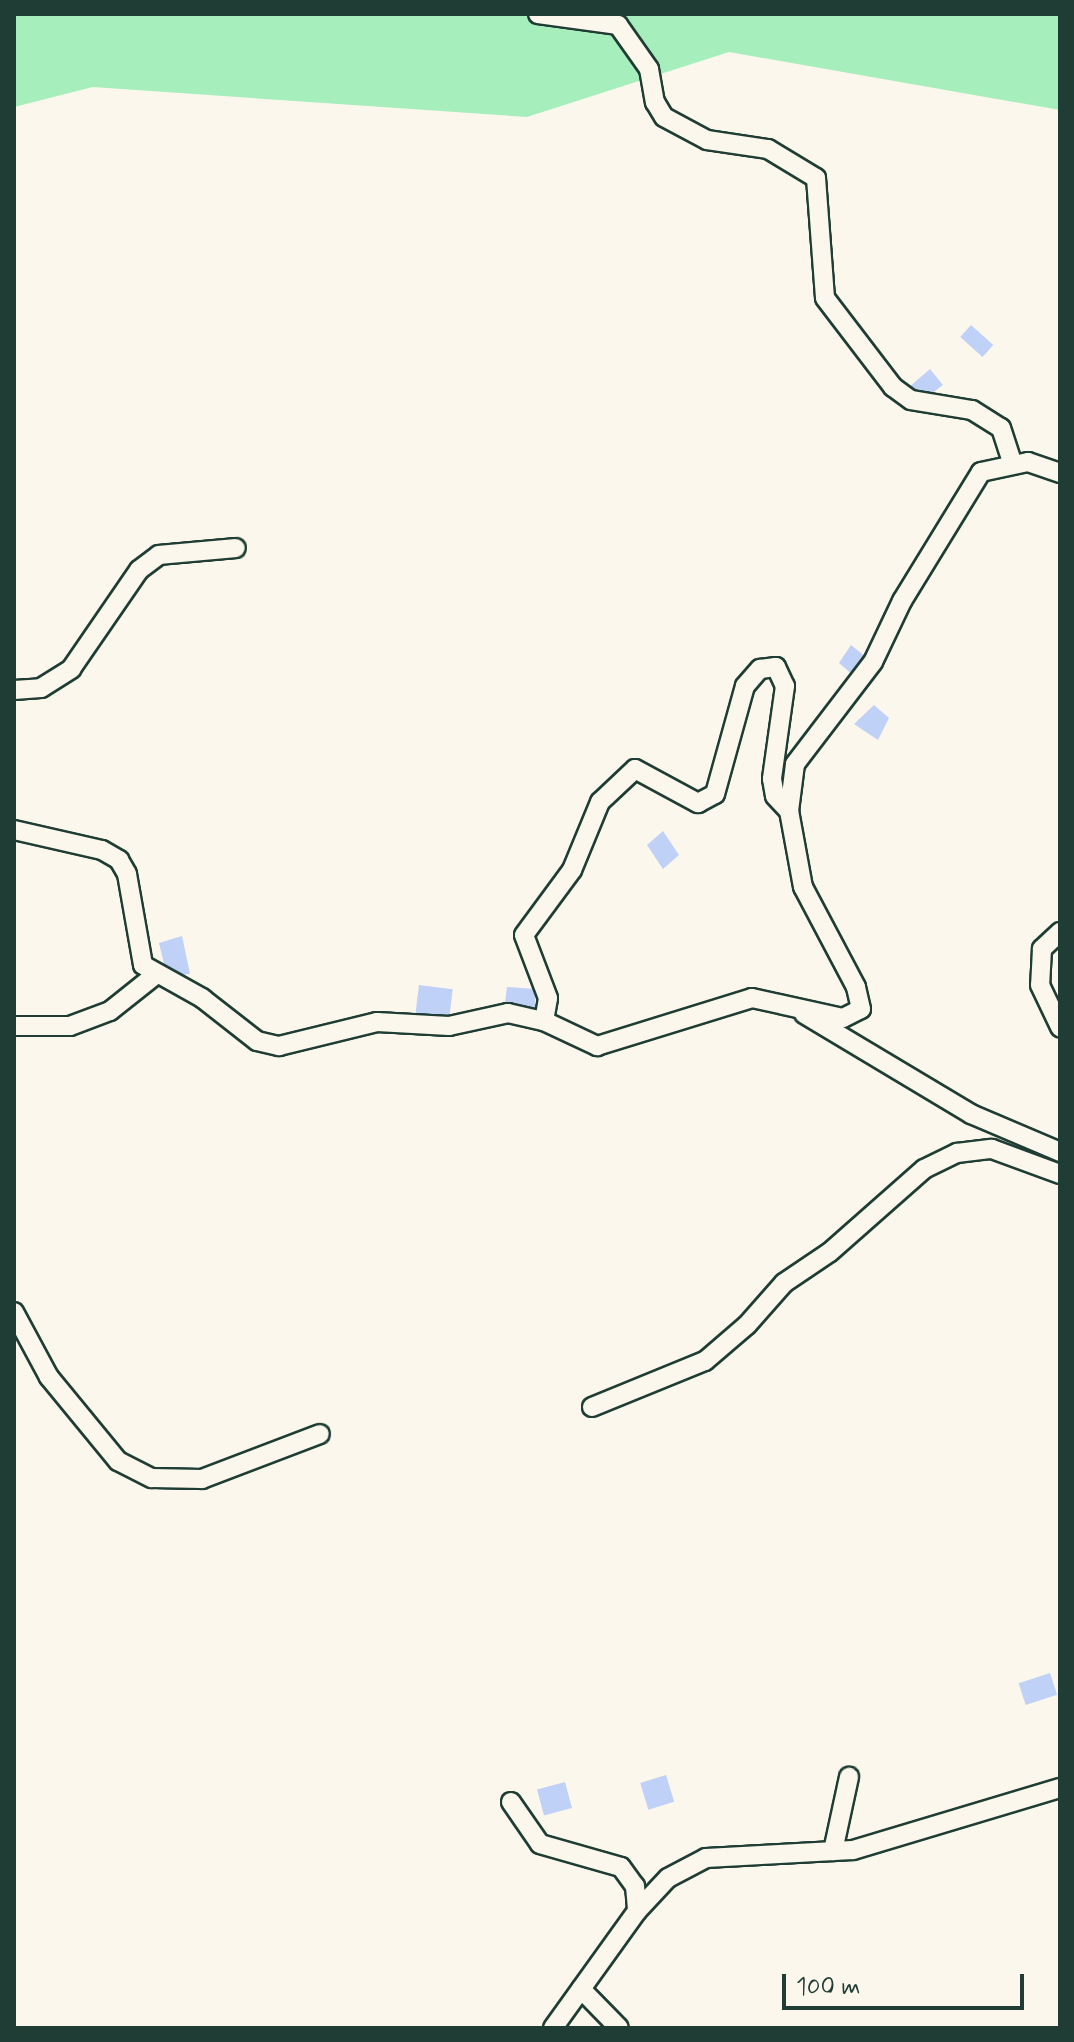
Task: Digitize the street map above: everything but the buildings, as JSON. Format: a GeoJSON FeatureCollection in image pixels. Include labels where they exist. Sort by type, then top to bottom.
{"type":"FeatureCollection","features":[{"type":"Feature","properties":{"kind":"street"},"geometry":{"type":"LineString","coordinates":[[538,14],[618,25],[649,69],[655,102],[664,117],[707,140],[768,149],[816,178],[825,298],[893,387],[911,400],[972,410],[1001,428],[1013,464]]}},
{"type":"Feature","properties":{"kind":"street"},"geometry":{"type":"LineString","coordinates":[[14,830],[102,850],[119,860],[127,874],[143,965],[154,976],[202,998],[257,1041],[279,1046],[377,1022],[449,1026],[508,1013],[544,1021],[597,1046],[752,998],[843,1018],[861,1009],[856,987],[803,887],[789,811],[795,764],[873,662],[961,499],[981,472],[1028,462],[1060,473]]}},
{"type":"Feature","properties":{"kind":"street"},"geometry":{"type":"LineString","coordinates":[[14,690],[41,688],[71,669],[139,570],[159,555],[236,548]]}},
{"type":"Feature","properties":{"kind":"street"},"geometry":{"type":"LineString","coordinates":[[544,1021],[548,998],[524,935],[572,870],[600,802],[635,769],[698,803],[715,794],[745,686],[760,669],[776,667],[785,686],[772,779],[775,796],[789,811]]}},
{"type":"Feature","properties":{"kind":"street"},"geometry":{"type":"LineString","coordinates":[[1060,932],[1042,949],[1040,985],[1060,1027]]}},
{"type":"Feature","properties":{"kind":"street"},"geometry":{"type":"LineString","coordinates":[[14,1026],[70,1026],[110,1011],[154,976]]}},
{"type":"Feature","properties":{"kind":"street"},"geometry":{"type":"LineString","coordinates":[[788,1004],[971,1114],[1060,1152]]}},
{"type":"Feature","properties":{"kind":"street"},"geometry":{"type":"LineString","coordinates":[[592,1407],[705,1361],[784,1283],[830,1252],[924,1169],[957,1153],[992,1149],[1060,1174]]}},
{"type":"Feature","properties":{"kind":"street"},"geometry":{"type":"LineString","coordinates":[[14,1312],[49,1377],[118,1461],[152,1478],[202,1479],[320,1434]]}},
{"type":"Feature","properties":{"kind":"street"},"geometry":{"type":"LineString","coordinates":[[833,1851],[849,1777]]}},
{"type":"Feature","properties":{"kind":"street"},"geometry":{"type":"LineString","coordinates":[[553,2028],[637,1911],[668,1878],[706,1858],[853,1850],[1060,1788]]}},
{"type":"Feature","properties":{"kind":"street"},"geometry":{"type":"LineString","coordinates":[[511,1802],[540,1844],[621,1867],[635,1886],[637,1911]]}},
{"type":"Feature","properties":{"kind":"street"},"geometry":{"type":"LineString","coordinates":[[581,1989],[619,2028]]}},
{"type":"Feature","properties":{"kind":"green space"},"geometry":{"type":"Polygon","coordinates":[[[14,14],[1060,14],[1060,110],[729,52],[527,117],[93,87],[14,107],[14,14]]]}}]}
